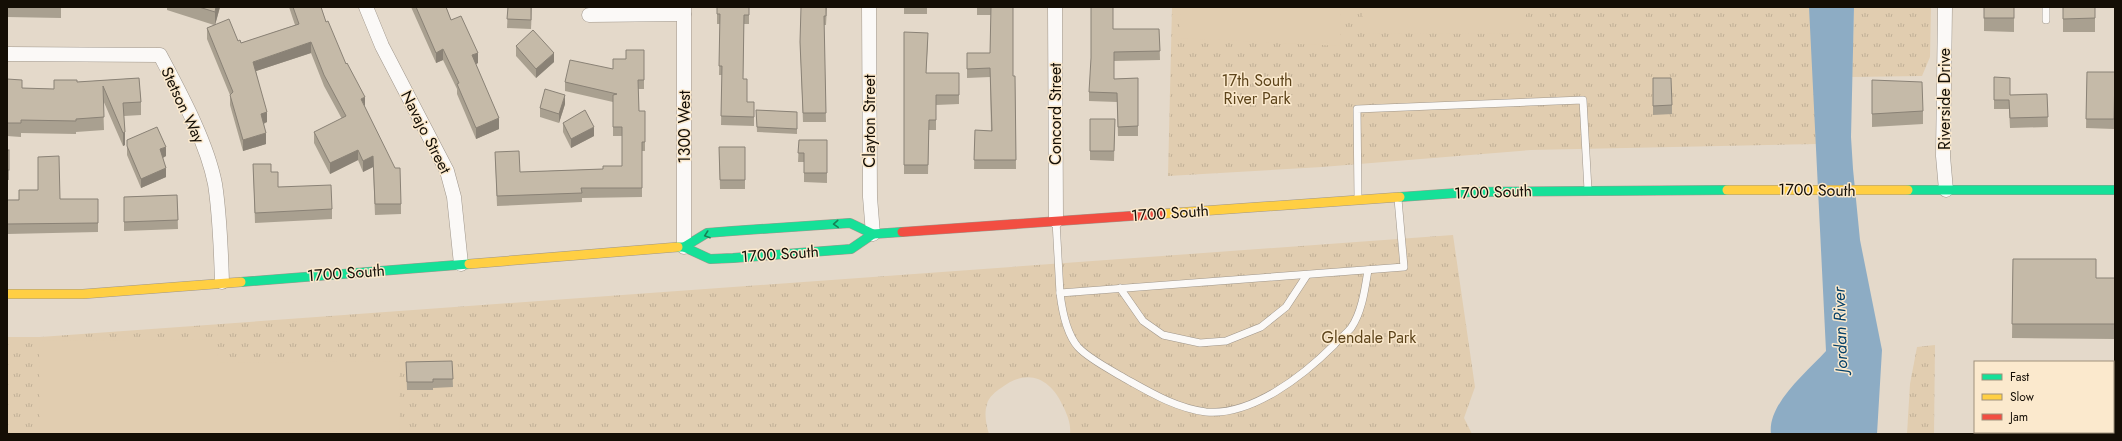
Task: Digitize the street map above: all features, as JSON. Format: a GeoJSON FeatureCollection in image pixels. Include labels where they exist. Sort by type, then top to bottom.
{"type":"FeatureCollection","features":[{"type":"Feature","properties":{"kind":"street","name":"Navajo Street"},"geometry":{"type":"LineString","coordinates":[[366,7],[382,46],[447,171],[454,197],[461,264]]}},
{"type":"Feature","properties":{"kind":"street","name":"Clayton Street"},"geometry":{"type":"LineString","coordinates":[[869,7],[870,197],[873,234]]}},
{"type":"Feature","properties":{"kind":"street","name":"Concord Street"},"geometry":{"type":"LineString","coordinates":[[1055,7],[1056,221]]}},
{"type":"Feature","properties":{"kind":"street","name":"Riverside Drive"},"geometry":{"type":"LineString","coordinates":[[1945,7],[1943,156],[1946,190]]}},
{"type":"Feature","properties":{"kind":"street"},"geometry":{"type":"LineString","coordinates":[[589,15],[684,11]]}},
{"type":"Feature","properties":{"kind":"street","name":"1300 West"},"geometry":{"type":"LineString","coordinates":[[684,11],[684,247]]}},
{"type":"Feature","properties":{"kind":"street","name":"Stetson Way"},"geometry":{"type":"LineString","coordinates":[[7,54],[160,55],[179,91],[209,163],[217,203],[222,282]]}},
{"type":"Feature","properties":{"kind":"street","name":"1700 South"},"geometry":{"type":"LineString","coordinates":[[7,294],[83,294],[684,247],[707,233],[850,223],[873,234],[1398,196],[1478,192],[1803,189],[2115,190]]}},
{"type":"Feature","properties":{"kind":"street","name":"1700 South"},"geometry":{"type":"LineString","coordinates":[[684,247],[710,259],[733,258],[852,249],[873,234]]}},
{"type":"Feature","properties":{"kind":"lane"},"geometry":{"type":"LineString","coordinates":[[2046,7],[2046,20]]}},
{"type":"Feature","properties":{"kind":"lane"},"geometry":{"type":"LineString","coordinates":[[1358,199],[1357,109],[1583,100],[1588,190]]}},
{"type":"Feature","properties":{"kind":"lane"},"geometry":{"type":"LineString","coordinates":[[1060,293],[1404,268],[1398,196]]}},
{"type":"Feature","properties":{"kind":"lane"},"geometry":{"type":"LineString","coordinates":[[1056,221],[1063,318],[1077,347],[1107,368],[1157,396],[1184,408],[1207,412],[1232,410],[1258,401],[1287,385],[1324,355],[1351,327],[1363,299],[1368,270]]}},
{"type":"Feature","properties":{"kind":"lane"},"geometry":{"type":"LineString","coordinates":[[1120,288],[1143,321],[1163,335],[1200,343],[1226,341],[1261,327],[1286,307],[1307,275]]}},
{"type":"Feature","properties":{"kind":"green space","name":"17th South River Park"},"geometry":{"type":"Polygon","coordinates":[[[1172,7],[1817,7],[1817,144],[1531,150],[1322,167],[1168,176],[1172,7]]]}},
{"type":"Feature","properties":{"kind":"green space"},"geometry":{"type":"Polygon","coordinates":[[[1181,7],[1341,7],[1340,46],[1179,38],[1181,7]]]}},
{"type":"Feature","properties":{"kind":"green space"},"geometry":{"type":"Polygon","coordinates":[[[1363,7],[1526,7],[1526,34],[1363,33],[1363,7]]]}},
{"type":"Feature","properties":{"kind":"green space"},"geometry":{"type":"Polygon","coordinates":[[[1854,7],[1931,7],[1930,57],[1922,76],[1852,77],[1854,7]]]}},
{"type":"Feature","properties":{"kind":"green space","name":"Glendale Park"},"geometry":{"type":"Polygon","coordinates":[[[1453,235],[1475,387],[1464,418],[1472,434],[1070,434],[1068,418],[1059,398],[1045,383],[1038,379],[1029,377],[1020,378],[1011,382],[997,391],[989,399],[986,408],[986,423],[989,434],[7,434],[7,337],[40,337],[1453,235]]]}},
{"type":"Feature","properties":{"kind":"green space"},"geometry":{"type":"Polygon","coordinates":[[[217,339],[218,363],[399,361],[400,434],[40,434],[39,341],[217,339]]]}},
{"type":"Feature","properties":{"kind":"green space"},"geometry":{"type":"Polygon","coordinates":[[[1935,345],[1934,434],[1907,434],[1910,384],[1917,347],[1935,345]]]}},
{"type":"Feature","properties":{"kind":"water","name":"Jordan River"},"geometry":{"type":"Polygon","coordinates":[[[1809,7],[1854,7],[1851,137],[1860,240],[1882,350],[1877,434],[1771,434],[1771,423],[1775,411],[1782,400],[1790,389],[1826,351],[1809,7]]]}},
{"type":"Feature","properties":{"kind":"building"},"geometry":{"type":"Polygon","coordinates":[[[199,7],[216,7],[215,12],[199,7]]]}},
{"type":"Feature","properties":{"kind":"building"},"geometry":{"type":"Polygon","coordinates":[[[293,7],[321,7],[326,22],[328,21],[346,64],[347,63],[365,97],[361,99],[395,168],[400,168],[401,204],[375,204],[373,156],[363,161],[358,150],[330,163],[314,132],[346,116],[324,75],[311,42],[253,62],[267,112],[261,114],[266,133],[243,140],[230,95],[233,92],[207,28],[229,19],[238,41],[240,40],[241,43],[299,24],[293,7]]]}},
{"type":"Feature","properties":{"kind":"building"},"geometry":{"type":"Polygon","coordinates":[[[416,7],[446,7],[451,20],[461,16],[478,53],[472,55],[499,118],[476,128],[457,84],[459,83],[443,49],[436,53],[416,7]]]}},
{"type":"Feature","properties":{"kind":"building"},"geometry":{"type":"Polygon","coordinates":[[[508,7],[531,7],[531,20],[507,19],[508,7]]]}},
{"type":"Feature","properties":{"kind":"building"},"geometry":{"type":"Polygon","coordinates":[[[717,7],[749,7],[749,15],[744,15],[743,79],[747,79],[747,102],[754,102],[754,117],[721,116],[722,66],[719,66],[720,14],[717,14],[717,7]]]}},
{"type":"Feature","properties":{"kind":"building"},"geometry":{"type":"Polygon","coordinates":[[[801,7],[826,7],[826,16],[824,16],[826,113],[803,113],[800,42],[801,7]]]}},
{"type":"Feature","properties":{"kind":"building"},"geometry":{"type":"Polygon","coordinates":[[[991,7],[1013,7],[1013,76],[1015,76],[1016,160],[974,160],[975,130],[992,131],[990,68],[967,69],[967,53],[990,53],[991,7]]]}},
{"type":"Feature","properties":{"kind":"building"},"geometry":{"type":"Polygon","coordinates":[[[1091,7],[1113,7],[1113,29],[1159,29],[1160,51],[1114,52],[1114,79],[1138,78],[1138,126],[1118,127],[1117,93],[1089,92],[1091,7]]]}},
{"type":"Feature","properties":{"kind":"building"},"geometry":{"type":"Polygon","coordinates":[[[1984,7],[2014,7],[2014,18],[1984,18],[1984,7]]]}},
{"type":"Feature","properties":{"kind":"building"},"geometry":{"type":"Polygon","coordinates":[[[2063,7],[2095,7],[2095,18],[2063,19],[2063,7]]]}},
{"type":"Feature","properties":{"kind":"building"},"geometry":{"type":"Polygon","coordinates":[[[533,30],[554,53],[536,69],[516,46],[533,30]]]}},
{"type":"Feature","properties":{"kind":"building"},"geometry":{"type":"Polygon","coordinates":[[[904,32],[928,33],[926,73],[959,73],[959,95],[936,95],[936,120],[929,120],[928,165],[904,165],[904,32]]]}},
{"type":"Feature","properties":{"kind":"building"},"geometry":{"type":"Polygon","coordinates":[[[626,50],[644,50],[644,80],[638,80],[639,111],[645,111],[645,142],[642,142],[642,188],[581,188],[582,193],[497,196],[495,152],[519,151],[520,172],[603,169],[603,166],[622,166],[622,127],[613,127],[613,95],[617,94],[565,82],[570,60],[613,69],[613,59],[626,59],[626,50]]]}},
{"type":"Feature","properties":{"kind":"building"},"geometry":{"type":"Polygon","coordinates":[[[2087,72],[2115,72],[2114,119],[2086,119],[2087,72]]]}},
{"type":"Feature","properties":{"kind":"building"},"geometry":{"type":"Polygon","coordinates":[[[1994,77],[2010,78],[2010,95],[2047,94],[2048,117],[2010,118],[2009,100],[1994,100],[1994,77]]]}},
{"type":"Feature","properties":{"kind":"building"},"geometry":{"type":"Polygon","coordinates":[[[139,78],[141,102],[123,103],[125,132],[123,133],[103,86],[104,117],[76,119],[76,121],[21,120],[21,123],[7,123],[7,79],[22,80],[22,88],[54,89],[54,80],[77,80],[77,82],[139,78]]]}},
{"type":"Feature","properties":{"kind":"building"},"geometry":{"type":"Polygon","coordinates":[[[1653,78],[1671,78],[1672,105],[1653,106],[1653,78]]]}},
{"type":"Feature","properties":{"kind":"building"},"geometry":{"type":"Polygon","coordinates":[[[1872,80],[1922,82],[1923,111],[1872,114],[1872,80]]]}},
{"type":"Feature","properties":{"kind":"building"},"geometry":{"type":"Polygon","coordinates":[[[545,89],[565,95],[559,114],[540,108],[545,89]]]}},
{"type":"Feature","properties":{"kind":"building"},"geometry":{"type":"Polygon","coordinates":[[[585,110],[594,127],[571,139],[563,123],[585,110]]]}},
{"type":"Feature","properties":{"kind":"building"},"geometry":{"type":"Polygon","coordinates":[[[756,110],[797,112],[797,129],[757,127],[756,110]]]}},
{"type":"Feature","properties":{"kind":"building"},"geometry":{"type":"Polygon","coordinates":[[[1090,119],[1115,119],[1114,151],[1090,151],[1090,119]]]}},
{"type":"Feature","properties":{"kind":"building"},"geometry":{"type":"Polygon","coordinates":[[[157,127],[166,147],[160,149],[166,168],[141,179],[127,146],[127,140],[157,127]]]}},
{"type":"Feature","properties":{"kind":"building"},"geometry":{"type":"Polygon","coordinates":[[[799,140],[827,140],[827,173],[804,173],[804,153],[798,153],[799,140]]]}},
{"type":"Feature","properties":{"kind":"building"},"geometry":{"type":"Polygon","coordinates":[[[719,147],[745,147],[745,180],[720,180],[719,147]]]}},
{"type":"Feature","properties":{"kind":"building"},"geometry":{"type":"Polygon","coordinates":[[[7,150],[9,150],[9,170],[7,170],[7,150]]]}},
{"type":"Feature","properties":{"kind":"building"},"geometry":{"type":"Polygon","coordinates":[[[59,156],[60,199],[98,199],[98,223],[7,224],[7,200],[19,200],[19,190],[38,190],[38,157],[59,156]]]}},
{"type":"Feature","properties":{"kind":"building"},"geometry":{"type":"Polygon","coordinates":[[[253,164],[271,164],[271,172],[278,172],[278,187],[331,185],[332,209],[255,213],[253,164]]]}},
{"type":"Feature","properties":{"kind":"building"},"geometry":{"type":"Polygon","coordinates":[[[177,195],[178,220],[124,222],[124,197],[177,195]]]}},
{"type":"Feature","properties":{"kind":"building"},"geometry":{"type":"Polygon","coordinates":[[[2013,259],[2096,259],[2096,278],[2115,278],[2115,324],[2012,324],[2013,259]]]}},
{"type":"Feature","properties":{"kind":"building"},"geometry":{"type":"Polygon","coordinates":[[[452,361],[453,379],[433,379],[433,382],[407,382],[406,362],[452,361]]]}},
{"type":"Feature","properties":{"kind":"traffic: fast"},"geometry":{"type":"LineString","coordinates":[[1400,197],[1471,192],[1727,190]]}},
{"type":"Feature","properties":{"kind":"traffic: fast"},"geometry":{"type":"LineString","coordinates":[[1908,190],[2115,190]]}},
{"type":"Feature","properties":{"kind":"traffic: fast"},"geometry":{"type":"LineString","coordinates":[[678,247],[684,247],[707,233],[850,223],[873,234],[902,232]]}},
{"type":"Feature","properties":{"kind":"traffic: fast"},"geometry":{"type":"LineString","coordinates":[[684,247],[710,259],[733,258],[851,249],[873,234]]}},
{"type":"Feature","properties":{"kind":"traffic: fast"},"geometry":{"type":"LineString","coordinates":[[241,282],[469,264]]}},
{"type":"Feature","properties":{"kind":"traffic: slow"},"geometry":{"type":"LineString","coordinates":[[1727,190],[1908,190]]}},
{"type":"Feature","properties":{"kind":"traffic: slow"},"geometry":{"type":"LineString","coordinates":[[1159,214],[1400,197]]}},
{"type":"Feature","properties":{"kind":"traffic: slow"},"geometry":{"type":"LineString","coordinates":[[469,264],[678,247]]}},
{"type":"Feature","properties":{"kind":"traffic: slow"},"geometry":{"type":"LineString","coordinates":[[7,294],[83,294],[241,282]]}},
{"type":"Feature","properties":{"kind":"traffic: jam"},"geometry":{"type":"LineString","coordinates":[[902,232],[1159,214]]}}]}
